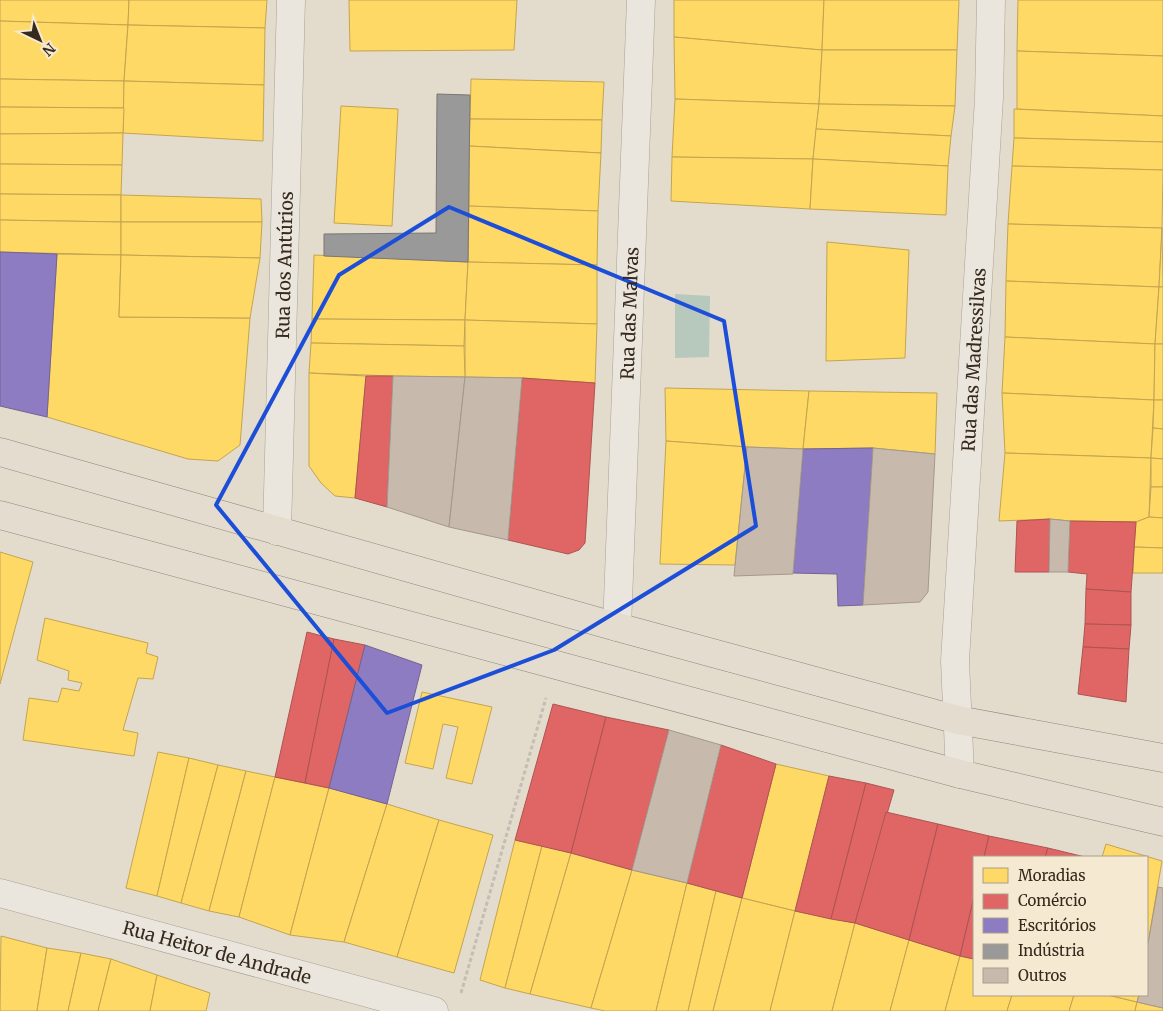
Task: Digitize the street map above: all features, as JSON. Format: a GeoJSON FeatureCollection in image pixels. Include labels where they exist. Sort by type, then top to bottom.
{"type":"FeatureCollection","features":[{"type":"Feature","properties":{"kind":"main road"},"geometry":{"type":"LineString","coordinates":[[0,452],[617,628],[958,720],[1163,758]]}},
{"type":"Feature","properties":{"kind":"main road"},"geometry":{"type":"LineString","coordinates":[[0,515],[960,774],[1163,822]]}},
{"type":"Feature","properties":{"kind":"street","name":"Rua dos Antúrios"},"geometry":{"type":"LineString","coordinates":[[277,531],[291,0]]}},
{"type":"Feature","properties":{"kind":"street","name":"Rua das Malvas"},"geometry":{"type":"LineString","coordinates":[[617,628],[641,0]]}},
{"type":"Feature","properties":{"kind":"street","name":"Rua das Madressilvas"},"geometry":{"type":"LineString","coordinates":[[960,774],[955,661],[989,98],[991,0]]}},
{"type":"Feature","properties":{"kind":"street","name":"Rua Heitor de Andrade"},"geometry":{"type":"LineString","coordinates":[[0,893],[434,1011]]}},
{"type":"Feature","properties":{"kind":"path"},"geometry":{"type":"LineString","coordinates":[[461,994],[557,664]]}},
{"type":"Feature","properties":{"kind":"highlighted area"},"geometry":{"type":"Polygon","coordinates":[[[449,207],[724,321],[756,526],[554,650],[387,713],[216,505],[339,275],[449,207]]]}},
{"type":"Feature","properties":{"kind":"shaded area"},"geometry":{"type":"Polygon","coordinates":[[[675,294],[710,296],[709,357],[675,358],[675,294]]]}},
{"type":"Feature","properties":{"kind":"building: Moradias"},"geometry":{"type":"Polygon","coordinates":[[[0,0],[129,0],[128,25],[0,21],[0,0]]]}},
{"type":"Feature","properties":{"kind":"building: Moradias"},"geometry":{"type":"Polygon","coordinates":[[[129,0],[267,0],[265,28],[128,25],[129,0]]]}},
{"type":"Feature","properties":{"kind":"building: Moradias"},"geometry":{"type":"Polygon","coordinates":[[[349,0],[517,0],[514,50],[350,51],[349,0]]]}},
{"type":"Feature","properties":{"kind":"building: Moradias"},"geometry":{"type":"Polygon","coordinates":[[[674,0],[824,0],[822,50],[674,37],[674,0]]]}},
{"type":"Feature","properties":{"kind":"building: Moradias"},"geometry":{"type":"Polygon","coordinates":[[[824,0],[959,0],[957,50],[822,50],[824,0]]]}},
{"type":"Feature","properties":{"kind":"building: Moradias"},"geometry":{"type":"Polygon","coordinates":[[[1018,0],[1163,0],[1163,56],[1017,51],[1018,0]]]}},
{"type":"Feature","properties":{"kind":"building: Moradias"},"geometry":{"type":"Polygon","coordinates":[[[0,21],[128,25],[124,81],[0,79],[0,21]]]}},
{"type":"Feature","properties":{"kind":"building: Moradias"},"geometry":{"type":"Polygon","coordinates":[[[128,25],[265,28],[264,85],[124,81],[128,25]]]}},
{"type":"Feature","properties":{"kind":"building: Moradias"},"geometry":{"type":"Polygon","coordinates":[[[674,37],[822,50],[819,104],[675,99],[674,37]]]}},
{"type":"Feature","properties":{"kind":"building: Moradias"},"geometry":{"type":"Polygon","coordinates":[[[822,50],[957,50],[955,106],[819,104],[822,50]]]}},
{"type":"Feature","properties":{"kind":"building: Moradias"},"geometry":{"type":"Polygon","coordinates":[[[1017,51],[1163,56],[1163,116],[1017,109],[1017,51]]]}},
{"type":"Feature","properties":{"kind":"building: Moradias"},"geometry":{"type":"Polygon","coordinates":[[[0,79],[124,81],[124,108],[0,107],[0,79]]]}},
{"type":"Feature","properties":{"kind":"building: Moradias"},"geometry":{"type":"Polygon","coordinates":[[[471,79],[604,82],[602,120],[470,119],[471,79]]]}},
{"type":"Feature","properties":{"kind":"building: Moradias"},"geometry":{"type":"Polygon","coordinates":[[[124,81],[264,85],[263,141],[123,133],[124,81]]]}},
{"type":"Feature","properties":{"kind":"building: Moradias"},"geometry":{"type":"Polygon","coordinates":[[[675,99],[819,104],[813,159],[672,157],[675,99]]]}},
{"type":"Feature","properties":{"kind":"building: Moradias"},"geometry":{"type":"Polygon","coordinates":[[[819,104],[955,106],[951,136],[816,129],[819,104]]]}},
{"type":"Feature","properties":{"kind":"building: Moradias"},"geometry":{"type":"Polygon","coordinates":[[[341,106],[398,109],[392,226],[334,223],[341,106]]]}},
{"type":"Feature","properties":{"kind":"building: Moradias"},"geometry":{"type":"Polygon","coordinates":[[[0,107],[124,108],[123,133],[0,134],[0,107]]]}},
{"type":"Feature","properties":{"kind":"building: Moradias"},"geometry":{"type":"Polygon","coordinates":[[[1014,109],[1163,116],[1163,142],[1014,138],[1014,109]]]}},
{"type":"Feature","properties":{"kind":"building: Moradias"},"geometry":{"type":"Polygon","coordinates":[[[470,119],[602,120],[601,153],[469,146],[470,119]]]}},
{"type":"Feature","properties":{"kind":"building: Moradias"},"geometry":{"type":"Polygon","coordinates":[[[816,129],[951,136],[948,166],[813,159],[816,129]]]}},
{"type":"Feature","properties":{"kind":"building: Moradias"},"geometry":{"type":"Polygon","coordinates":[[[123,133],[122,165],[0,164],[0,134],[123,133]]]}},
{"type":"Feature","properties":{"kind":"building: Moradias"},"geometry":{"type":"Polygon","coordinates":[[[1014,138],[1163,142],[1163,170],[1012,166],[1014,138]]]}},
{"type":"Feature","properties":{"kind":"building: Moradias"},"geometry":{"type":"Polygon","coordinates":[[[469,146],[601,153],[598,211],[469,206],[469,146]]]}},
{"type":"Feature","properties":{"kind":"building: Moradias"},"geometry":{"type":"Polygon","coordinates":[[[672,157],[813,159],[810,209],[671,201],[672,157]]]}},
{"type":"Feature","properties":{"kind":"building: Moradias"},"geometry":{"type":"Polygon","coordinates":[[[813,159],[948,166],[946,215],[810,209],[813,159]]]}},
{"type":"Feature","properties":{"kind":"building: Moradias"},"geometry":{"type":"Polygon","coordinates":[[[0,164],[122,165],[121,195],[0,194],[0,164]]]}},
{"type":"Feature","properties":{"kind":"building: Moradias"},"geometry":{"type":"Polygon","coordinates":[[[1012,166],[1163,170],[1162,228],[1008,224],[1012,166]]]}},
{"type":"Feature","properties":{"kind":"building: Moradias"},"geometry":{"type":"Polygon","coordinates":[[[0,194],[121,195],[121,222],[0,220],[0,194]]]}},
{"type":"Feature","properties":{"kind":"building: Moradias"},"geometry":{"type":"Polygon","coordinates":[[[121,195],[261,199],[262,222],[121,222],[121,195]]]}},
{"type":"Feature","properties":{"kind":"building: Moradias"},"geometry":{"type":"Polygon","coordinates":[[[469,206],[598,211],[597,265],[468,262],[469,206]]]}},
{"type":"Feature","properties":{"kind":"building: Moradias"},"geometry":{"type":"Polygon","coordinates":[[[0,220],[121,222],[121,255],[0,252],[0,220]]]}},
{"type":"Feature","properties":{"kind":"building: Moradias"},"geometry":{"type":"Polygon","coordinates":[[[121,222],[262,222],[260,258],[121,255],[121,222]]]}},
{"type":"Feature","properties":{"kind":"building: Moradias"},"geometry":{"type":"Polygon","coordinates":[[[1008,224],[1162,228],[1159,287],[1006,281],[1008,224]]]}},
{"type":"Feature","properties":{"kind":"building: Moradias"},"geometry":{"type":"Polygon","coordinates":[[[1162,228],[1163,287],[1159,287],[1162,228]]]}},
{"type":"Feature","properties":{"kind":"building: Moradias"},"geometry":{"type":"Polygon","coordinates":[[[827,242],[909,250],[905,358],[826,361],[827,242]]]}},
{"type":"Feature","properties":{"kind":"building: Moradias"},"geometry":{"type":"Polygon","coordinates":[[[57,254],[121,255],[119,317],[250,318],[240,445],[218,461],[188,459],[47,417],[57,254]]]}},
{"type":"Feature","properties":{"kind":"building: Moradias"},"geometry":{"type":"Polygon","coordinates":[[[121,255],[260,258],[250,318],[119,317],[121,255]]]}},
{"type":"Feature","properties":{"kind":"building: Moradias"},"geometry":{"type":"Polygon","coordinates":[[[314,255],[468,262],[465,320],[312,319],[314,255]]]}},
{"type":"Feature","properties":{"kind":"building: Moradias"},"geometry":{"type":"Polygon","coordinates":[[[468,262],[597,265],[597,324],[465,320],[468,262]]]}},
{"type":"Feature","properties":{"kind":"building: Moradias"},"geometry":{"type":"Polygon","coordinates":[[[1006,281],[1159,287],[1155,344],[1005,337],[1006,281]]]}},
{"type":"Feature","properties":{"kind":"building: Moradias"},"geometry":{"type":"Polygon","coordinates":[[[1159,287],[1163,287],[1163,344],[1155,344],[1159,287]]]}},
{"type":"Feature","properties":{"kind":"building: Moradias"},"geometry":{"type":"Polygon","coordinates":[[[312,319],[465,320],[464,346],[311,343],[312,319]]]}},
{"type":"Feature","properties":{"kind":"building: Moradias"},"geometry":{"type":"Polygon","coordinates":[[[465,320],[597,324],[595,383],[522,378],[465,377],[465,320]]]}},
{"type":"Feature","properties":{"kind":"building: Moradias"},"geometry":{"type":"Polygon","coordinates":[[[1005,337],[1155,344],[1154,400],[1002,393],[1005,337]]]}},
{"type":"Feature","properties":{"kind":"building: Moradias"},"geometry":{"type":"Polygon","coordinates":[[[311,343],[464,346],[465,377],[309,373],[311,343]]]}},
{"type":"Feature","properties":{"kind":"building: Moradias"},"geometry":{"type":"Polygon","coordinates":[[[1155,344],[1163,344],[1163,400],[1154,400],[1155,344]]]}},
{"type":"Feature","properties":{"kind":"building: Moradias"},"geometry":{"type":"Polygon","coordinates":[[[309,373],[366,376],[355,498],[335,496],[321,483],[309,466],[309,373]]]}},
{"type":"Feature","properties":{"kind":"building: Moradias"},"geometry":{"type":"Polygon","coordinates":[[[665,388],[809,391],[803,449],[666,441],[665,388]]]}},
{"type":"Feature","properties":{"kind":"building: Moradias"},"geometry":{"type":"Polygon","coordinates":[[[809,391],[937,393],[935,454],[873,448],[803,449],[809,391]]]}},
{"type":"Feature","properties":{"kind":"building: Moradias"},"geometry":{"type":"Polygon","coordinates":[[[1002,393],[1154,400],[1151,458],[1005,453],[1002,393]]]}},
{"type":"Feature","properties":{"kind":"building: Moradias"},"geometry":{"type":"Polygon","coordinates":[[[1154,400],[1163,400],[1163,429],[1153,428],[1154,400]]]}},
{"type":"Feature","properties":{"kind":"building: Moradias"},"geometry":{"type":"Polygon","coordinates":[[[1153,428],[1163,429],[1163,459],[1151,458],[1153,428]]]}},
{"type":"Feature","properties":{"kind":"building: Moradias"},"geometry":{"type":"Polygon","coordinates":[[[666,441],[747,447],[735,565],[660,564],[666,441]]]}},
{"type":"Feature","properties":{"kind":"building: Moradias"},"geometry":{"type":"Polygon","coordinates":[[[1005,453],[1151,458],[1149,517],[1136,522],[1050,519],[999,521],[1005,453]]]}},
{"type":"Feature","properties":{"kind":"building: Moradias"},"geometry":{"type":"Polygon","coordinates":[[[1151,458],[1163,459],[1163,487],[1151,487],[1151,458]]]}},
{"type":"Feature","properties":{"kind":"building: Moradias"},"geometry":{"type":"Polygon","coordinates":[[[1151,487],[1163,487],[1163,518],[1149,517],[1151,487]]]}},
{"type":"Feature","properties":{"kind":"building: Moradias"},"geometry":{"type":"Polygon","coordinates":[[[1149,517],[1163,518],[1163,548],[1134,547],[1136,522],[1149,517]]]}},
{"type":"Feature","properties":{"kind":"building: Moradias"},"geometry":{"type":"Polygon","coordinates":[[[1134,547],[1163,548],[1163,573],[1133,573],[1134,547]]]}},
{"type":"Feature","properties":{"kind":"building: Moradias"},"geometry":{"type":"Polygon","coordinates":[[[0,552],[33,562],[0,684],[0,552]]]}},
{"type":"Feature","properties":{"kind":"building: Moradias"},"geometry":{"type":"Polygon","coordinates":[[[45,618],[148,643],[146,653],[158,657],[153,679],[138,678],[123,730],[138,733],[134,756],[23,740],[29,698],[58,702],[62,688],[79,691],[82,683],[68,680],[69,671],[37,660],[45,618]]]}},
{"type":"Feature","properties":{"kind":"building: Moradias"},"geometry":{"type":"Polygon","coordinates":[[[422,692],[492,707],[472,784],[446,778],[458,727],[443,724],[433,769],[405,763],[422,692]]]}},
{"type":"Feature","properties":{"kind":"building: Moradias"},"geometry":{"type":"Polygon","coordinates":[[[158,752],[189,758],[157,896],[126,888],[158,752]]]}},
{"type":"Feature","properties":{"kind":"building: Moradias"},"geometry":{"type":"Polygon","coordinates":[[[189,758],[218,765],[181,903],[157,896],[189,758]]]}},
{"type":"Feature","properties":{"kind":"building: Moradias"},"geometry":{"type":"Polygon","coordinates":[[[776,764],[829,776],[795,911],[742,898],[776,764]]]}},
{"type":"Feature","properties":{"kind":"building: Moradias"},"geometry":{"type":"Polygon","coordinates":[[[218,765],[246,771],[209,911],[181,903],[218,765]]]}},
{"type":"Feature","properties":{"kind":"building: Moradias"},"geometry":{"type":"Polygon","coordinates":[[[246,771],[275,777],[239,917],[209,911],[246,771]]]}},
{"type":"Feature","properties":{"kind":"building: Moradias"},"geometry":{"type":"Polygon","coordinates":[[[275,777],[329,788],[290,935],[239,917],[275,777]]]}},
{"type":"Feature","properties":{"kind":"building: Moradias"},"geometry":{"type":"Polygon","coordinates":[[[329,788],[387,804],[344,942],[290,935],[329,788]]]}},
{"type":"Feature","properties":{"kind":"building: Moradias"},"geometry":{"type":"Polygon","coordinates":[[[387,804],[439,820],[397,957],[344,942],[387,804]]]}},
{"type":"Feature","properties":{"kind":"building: Moradias"},"geometry":{"type":"Polygon","coordinates":[[[439,820],[493,835],[454,973],[397,957],[439,820]]]}},
{"type":"Feature","properties":{"kind":"building: Moradias"},"geometry":{"type":"Polygon","coordinates":[[[515,840],[542,846],[505,988],[480,980],[515,840]]]}},
{"type":"Feature","properties":{"kind":"building: Moradias"},"geometry":{"type":"Polygon","coordinates":[[[1106,844],[1146,856],[1102,856],[1106,844]]]}},
{"type":"Feature","properties":{"kind":"building: Moradias"},"geometry":{"type":"Polygon","coordinates":[[[542,846],[571,853],[530,994],[505,988],[542,846]]]}},
{"type":"Feature","properties":{"kind":"building: Moradias"},"geometry":{"type":"Polygon","coordinates":[[[571,853],[632,870],[591,1008],[530,994],[571,853]]]}},
{"type":"Feature","properties":{"kind":"building: Moradias"},"geometry":{"type":"Polygon","coordinates":[[[1148,857],[1162,861],[1148,943],[1148,857]]]}},
{"type":"Feature","properties":{"kind":"building: Moradias"},"geometry":{"type":"Polygon","coordinates":[[[632,870],[687,883],[656,1011],[605,1011],[591,1008],[632,870]]]}},
{"type":"Feature","properties":{"kind":"building: Moradias"},"geometry":{"type":"Polygon","coordinates":[[[687,883],[716,891],[688,1011],[656,1011],[687,883]]]}},
{"type":"Feature","properties":{"kind":"building: Moradias"},"geometry":{"type":"Polygon","coordinates":[[[716,891],[742,898],[713,1011],[688,1011],[716,891]]]}},
{"type":"Feature","properties":{"kind":"building: Moradias"},"geometry":{"type":"Polygon","coordinates":[[[742,898],[795,911],[770,1011],[713,1011],[742,898]]]}},
{"type":"Feature","properties":{"kind":"building: Moradias"},"geometry":{"type":"Polygon","coordinates":[[[795,911],[855,923],[832,1011],[770,1011],[795,911]]]}},
{"type":"Feature","properties":{"kind":"building: Moradias"},"geometry":{"type":"Polygon","coordinates":[[[855,923],[909,940],[890,1011],[832,1011],[855,923]]]}},
{"type":"Feature","properties":{"kind":"building: Moradias"},"geometry":{"type":"Polygon","coordinates":[[[1,936],[47,948],[37,1011],[0,1011],[1,936]]]}},
{"type":"Feature","properties":{"kind":"building: Moradias"},"geometry":{"type":"Polygon","coordinates":[[[909,940],[960,956],[945,1011],[890,1011],[909,940]]]}},
{"type":"Feature","properties":{"kind":"building: Moradias"},"geometry":{"type":"Polygon","coordinates":[[[47,948],[81,953],[68,1011],[37,1011],[47,948]]]}},
{"type":"Feature","properties":{"kind":"building: Moradias"},"geometry":{"type":"Polygon","coordinates":[[[81,953],[111,959],[98,1011],[68,1011],[81,953]]]}},
{"type":"Feature","properties":{"kind":"building: Moradias"},"geometry":{"type":"Polygon","coordinates":[[[960,956],[973,959],[973,996],[1012,996],[1007,1011],[945,1011],[960,956]]]}},
{"type":"Feature","properties":{"kind":"building: Moradias"},"geometry":{"type":"Polygon","coordinates":[[[111,959],[157,975],[150,1011],[98,1011],[111,959]]]}},
{"type":"Feature","properties":{"kind":"building: Moradias"},"geometry":{"type":"Polygon","coordinates":[[[157,975],[210,993],[206,1011],[150,1011],[157,975]]]}},
{"type":"Feature","properties":{"kind":"building: Moradias"},"geometry":{"type":"Polygon","coordinates":[[[1012,996],[1074,996],[1069,1011],[1007,1011],[1012,996]]]}},
{"type":"Feature","properties":{"kind":"building: Moradias"},"geometry":{"type":"Polygon","coordinates":[[[1074,996],[1112,996],[1137,1002],[1135,1011],[1069,1011],[1074,996]]]}},
{"type":"Feature","properties":{"kind":"building: Moradias"},"geometry":{"type":"Polygon","coordinates":[[[1112,996],[1139,996],[1137,1002],[1112,996]]]}},
{"type":"Feature","properties":{"kind":"building: Moradias"},"geometry":{"type":"Polygon","coordinates":[[[1137,1002],[1163,1008],[1163,1011],[1135,1011],[1137,1002]]]}},
{"type":"Feature","properties":{"kind":"building: Comércio"},"geometry":{"type":"Polygon","coordinates":[[[366,376],[393,376],[387,507],[355,498],[366,376]]]}},
{"type":"Feature","properties":{"kind":"building: Comércio"},"geometry":{"type":"Polygon","coordinates":[[[522,378],[595,383],[585,543],[579,550],[568,554],[508,540],[522,378]]]}},
{"type":"Feature","properties":{"kind":"building: Comércio"},"geometry":{"type":"Polygon","coordinates":[[[1050,519],[1049,572],[1015,572],[1017,521],[1050,519]]]}},
{"type":"Feature","properties":{"kind":"building: Comércio"},"geometry":{"type":"Polygon","coordinates":[[[1070,521],[1136,522],[1131,592],[1086,589],[1087,574],[1068,572],[1070,521]]]}},
{"type":"Feature","properties":{"kind":"building: Comércio"},"geometry":{"type":"Polygon","coordinates":[[[1086,589],[1131,592],[1131,625],[1085,624],[1086,589]]]}},
{"type":"Feature","properties":{"kind":"building: Comércio"},"geometry":{"type":"Polygon","coordinates":[[[1085,624],[1131,625],[1129,649],[1083,647],[1085,624]]]}},
{"type":"Feature","properties":{"kind":"building: Comércio"},"geometry":{"type":"Polygon","coordinates":[[[307,632],[334,639],[305,783],[275,777],[307,632]]]}},
{"type":"Feature","properties":{"kind":"building: Comércio"},"geometry":{"type":"Polygon","coordinates":[[[334,639],[365,645],[329,788],[305,783],[334,639]]]}},
{"type":"Feature","properties":{"kind":"building: Comércio"},"geometry":{"type":"Polygon","coordinates":[[[1083,647],[1129,649],[1126,702],[1078,694],[1083,647]]]}},
{"type":"Feature","properties":{"kind":"building: Comércio"},"geometry":{"type":"Polygon","coordinates":[[[553,704],[606,717],[571,853],[515,840],[553,704]]]}},
{"type":"Feature","properties":{"kind":"building: Comércio"},"geometry":{"type":"Polygon","coordinates":[[[606,717],[669,730],[632,870],[571,853],[606,717]]]}},
{"type":"Feature","properties":{"kind":"building: Comércio"},"geometry":{"type":"Polygon","coordinates":[[[721,745],[776,764],[742,898],[687,883],[721,745]]]}},
{"type":"Feature","properties":{"kind":"building: Comércio"},"geometry":{"type":"Polygon","coordinates":[[[829,776],[866,783],[831,919],[795,911],[829,776]]]}},
{"type":"Feature","properties":{"kind":"building: Comércio"},"geometry":{"type":"Polygon","coordinates":[[[866,783],[894,790],[855,923],[831,919],[866,783]]]}},
{"type":"Feature","properties":{"kind":"building: Comércio"},"geometry":{"type":"Polygon","coordinates":[[[886,812],[938,824],[909,940],[855,923],[886,812]]]}},
{"type":"Feature","properties":{"kind":"building: Comércio"},"geometry":{"type":"Polygon","coordinates":[[[938,824],[989,836],[984,856],[973,856],[973,901],[960,956],[909,940],[938,824]]]}},
{"type":"Feature","properties":{"kind":"building: Comércio"},"geometry":{"type":"Polygon","coordinates":[[[989,836],[1048,848],[1045,856],[984,856],[989,836]]]}},
{"type":"Feature","properties":{"kind":"building: Comércio"},"geometry":{"type":"Polygon","coordinates":[[[1048,848],[1081,856],[1045,856],[1048,848]]]}},
{"type":"Feature","properties":{"kind":"building: Comércio"},"geometry":{"type":"Polygon","coordinates":[[[973,901],[973,959],[960,956],[973,901]]]}},
{"type":"Feature","properties":{"kind":"building: Escritórios"},"geometry":{"type":"Polygon","coordinates":[[[0,252],[57,254],[47,417],[0,406],[0,252]]]}},
{"type":"Feature","properties":{"kind":"building: Escritórios"},"geometry":{"type":"Polygon","coordinates":[[[873,448],[863,605],[838,606],[837,574],[793,573],[803,449],[873,448]]]}},
{"type":"Feature","properties":{"kind":"building: Escritórios"},"geometry":{"type":"Polygon","coordinates":[[[365,645],[422,665],[387,804],[329,788],[365,645]]]}},
{"type":"Feature","properties":{"kind":"building: Indústria"},"geometry":{"type":"Polygon","coordinates":[[[437,94],[470,95],[468,262],[324,256],[324,234],[436,233],[437,94]]]}},
{"type":"Feature","properties":{"kind":"building: Outros"},"geometry":{"type":"Polygon","coordinates":[[[393,376],[465,377],[449,527],[387,507],[393,376]]]}},
{"type":"Feature","properties":{"kind":"building: Outros"},"geometry":{"type":"Polygon","coordinates":[[[465,377],[522,378],[508,540],[449,527],[465,377]]]}},
{"type":"Feature","properties":{"kind":"building: Outros"},"geometry":{"type":"Polygon","coordinates":[[[747,447],[803,449],[793,574],[734,576],[747,447]]]}},
{"type":"Feature","properties":{"kind":"building: Outros"},"geometry":{"type":"Polygon","coordinates":[[[873,448],[935,454],[928,592],[920,602],[863,605],[873,448]]]}},
{"type":"Feature","properties":{"kind":"building: Outros"},"geometry":{"type":"Polygon","coordinates":[[[1050,519],[1070,521],[1068,572],[1049,572],[1050,519]]]}},
{"type":"Feature","properties":{"kind":"building: Outros"},"geometry":{"type":"Polygon","coordinates":[[[669,730],[721,745],[687,883],[632,870],[669,730]]]}},
{"type":"Feature","properties":{"kind":"building: Outros"},"geometry":{"type":"Polygon","coordinates":[[[1158,887],[1163,888],[1163,1008],[1137,1002],[1139,996],[1148,996],[1148,943],[1158,887]]]}}]}
